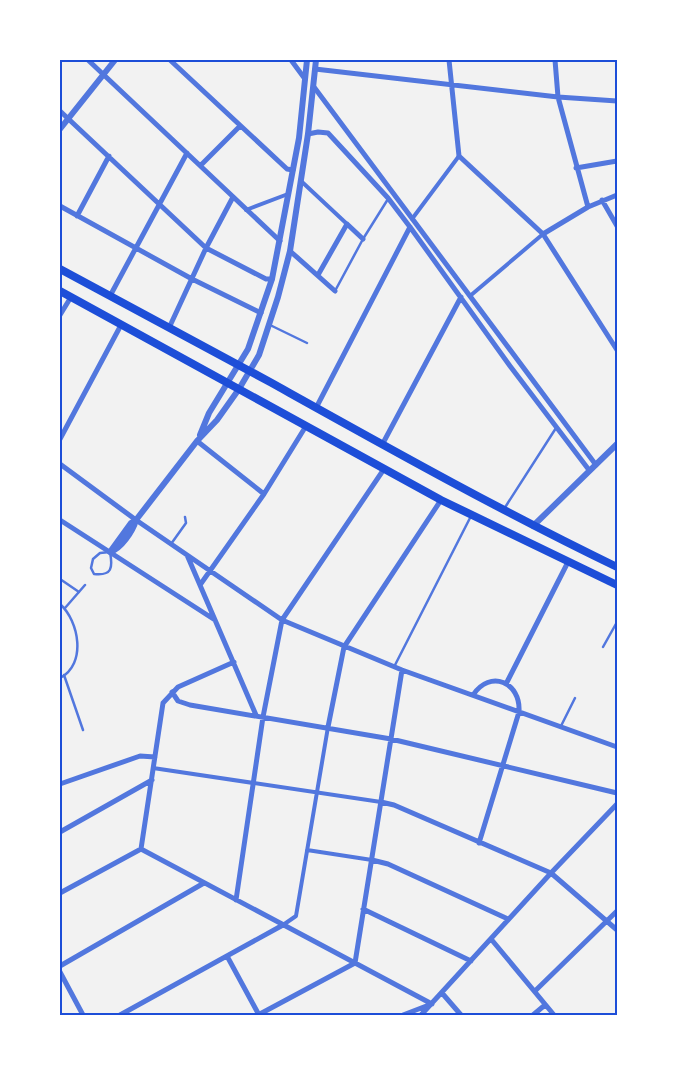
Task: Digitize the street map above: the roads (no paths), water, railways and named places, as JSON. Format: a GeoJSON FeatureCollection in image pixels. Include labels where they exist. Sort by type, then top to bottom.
{"type":"FeatureCollection","features":[{"type":"Feature","properties":{"kind":"main road"},"geometry":{"type":"LineString","coordinates":[[60,269],[503,510],[617,567]]}},
{"type":"Feature","properties":{"kind":"main road"},"geometry":{"type":"LineString","coordinates":[[60,291],[441,500],[617,585]]}},
{"type":"Feature","properties":{"kind":"street"},"geometry":{"type":"LineString","coordinates":[[88,60],[280,241]]}},
{"type":"Feature","properties":{"kind":"street"},"geometry":{"type":"LineString","coordinates":[[60,129],[115,60]]}},
{"type":"Feature","properties":{"kind":"street"},"geometry":{"type":"LineString","coordinates":[[170,60],[287,169],[293,170]]}},
{"type":"Feature","properties":{"kind":"street"},"geometry":{"type":"LineString","coordinates":[[291,60],[306,80]]}},
{"type":"Feature","properties":{"kind":"street"},"geometry":{"type":"LineString","coordinates":[[197,441],[209,413],[248,349],[272,279],[293,170],[306,80],[307,60]]}},
{"type":"Feature","properties":{"kind":"street"},"geometry":{"type":"LineString","coordinates":[[110,552],[130,523],[136,520],[197,441],[217,420],[239,389],[258,355],[278,297],[290,251],[308,134],[316,60]]}},
{"type":"Feature","properties":{"kind":"street"},"geometry":{"type":"LineString","coordinates":[[449,60],[459,156],[543,234],[617,350]]}},
{"type":"Feature","properties":{"kind":"street"},"geometry":{"type":"LineString","coordinates":[[556,60],[558,97],[588,207]]}},
{"type":"Feature","properties":{"kind":"street"},"geometry":{"type":"LineString","coordinates":[[315,69],[617,102]]}},
{"type":"Feature","properties":{"kind":"street"},"geometry":{"type":"LineString","coordinates":[[314,88],[596,465]]}},
{"type":"Feature","properties":{"kind":"street"},"geometry":{"type":"LineString","coordinates":[[60,111],[206,248],[266,278],[272,279]]}},
{"type":"Feature","properties":{"kind":"street"},"geometry":{"type":"LineString","coordinates":[[201,165],[240,126]]}},
{"type":"Feature","properties":{"kind":"street"},"geometry":{"type":"LineString","coordinates":[[308,134],[328,133],[388,198],[510,366],[590,470]]}},
{"type":"Feature","properties":{"kind":"street"},"geometry":{"type":"LineString","coordinates":[[110,296],[187,153]]}},
{"type":"Feature","properties":{"kind":"street"},"geometry":{"type":"LineString","coordinates":[[77,216],[109,156]]}},
{"type":"Feature","properties":{"kind":"street"},"geometry":{"type":"LineString","coordinates":[[412,219],[459,156]]}},
{"type":"Feature","properties":{"kind":"street"},"geometry":{"type":"LineString","coordinates":[[576,168],[617,161]]}},
{"type":"Feature","properties":{"kind":"street"},"geometry":{"type":"LineString","coordinates":[[300,180],[363,239]]}},
{"type":"Feature","properties":{"kind":"street"},"geometry":{"type":"LineString","coordinates":[[246,210],[288,194]]}},
{"type":"Feature","properties":{"kind":"street"},"geometry":{"type":"LineString","coordinates":[[470,296],[543,234],[588,207],[617,195]]}},
{"type":"Feature","properties":{"kind":"street"},"geometry":{"type":"LineString","coordinates":[[169,328],[206,248],[234,196]]}},
{"type":"Feature","properties":{"kind":"street"},"geometry":{"type":"LineString","coordinates":[[602,200],[617,226]]}},
{"type":"Feature","properties":{"kind":"street"},"geometry":{"type":"LineString","coordinates":[[60,206],[192,279],[261,313]]}},
{"type":"Feature","properties":{"kind":"street"},"geometry":{"type":"LineString","coordinates":[[318,276],[347,224]]}},
{"type":"Feature","properties":{"kind":"street"},"geometry":{"type":"LineString","coordinates":[[316,408],[410,227]]}},
{"type":"Feature","properties":{"kind":"street"},"geometry":{"type":"LineString","coordinates":[[290,251],[335,291]]}},
{"type":"Feature","properties":{"kind":"street"},"geometry":{"type":"LineString","coordinates":[[60,315],[70,297]]}},
{"type":"Feature","properties":{"kind":"street"},"geometry":{"type":"LineString","coordinates":[[382,445],[461,297]]}},
{"type":"Feature","properties":{"kind":"street"},"geometry":{"type":"LineString","coordinates":[[60,439],[121,324]]}},
{"type":"Feature","properties":{"kind":"street"},"geometry":{"type":"LineString","coordinates":[[200,585],[264,494],[306,426]]}},
{"type":"Feature","properties":{"kind":"street"},"geometry":{"type":"LineString","coordinates":[[197,441],[264,494]]}},
{"type":"Feature","properties":{"kind":"street"},"geometry":{"type":"LineString","coordinates":[[533,526],[617,444]]}},
{"type":"Feature","properties":{"kind":"street"},"geometry":{"type":"LineString","coordinates":[[60,464],[136,520],[282,620],[394,667],[617,746]]}},
{"type":"Feature","properties":{"kind":"street"},"geometry":{"type":"LineString","coordinates":[[236,900],[263,717],[282,620],[384,469]]}},
{"type":"Feature","properties":{"kind":"street"},"geometry":{"type":"LineString","coordinates":[[120,1015],[296,916],[328,727],[344,647],[441,500]]}},
{"type":"Feature","properties":{"kind":"street"},"geometry":{"type":"LineString","coordinates":[[60,520],[215,620]]}},
{"type":"Feature","properties":{"kind":"street"},"geometry":{"type":"LineString","coordinates":[[187,554],[256,716]]}},
{"type":"Feature","properties":{"kind":"street"},"geometry":{"type":"LineString","coordinates":[[506,684],[568,562]]}},
{"type":"Feature","properties":{"kind":"street"},"geometry":{"type":"LineString","coordinates":[[142,849],[163,703],[178,687],[234,662]]}},
{"type":"Feature","properties":{"kind":"street"},"geometry":{"type":"LineString","coordinates":[[355,963],[402,670]]}},
{"type":"Feature","properties":{"kind":"street"},"geometry":{"type":"LineString","coordinates":[[473,695],[478,687],[484,683],[492,681],[506,684],[518,696],[519,712],[479,843]]}},
{"type":"Feature","properties":{"kind":"street"},"geometry":{"type":"LineString","coordinates":[[172,692],[178,701],[190,705],[391,739],[617,793]]}},
{"type":"Feature","properties":{"kind":"street"},"geometry":{"type":"LineString","coordinates":[[60,784],[140,756],[155,758]]}},
{"type":"Feature","properties":{"kind":"street"},"geometry":{"type":"LineString","coordinates":[[154,768],[394,805],[551,873],[617,930]]}},
{"type":"Feature","properties":{"kind":"street"},"geometry":{"type":"LineString","coordinates":[[60,832],[152,780]]}},
{"type":"Feature","properties":{"kind":"street"},"geometry":{"type":"LineString","coordinates":[[421,1015],[508,919],[617,804]]}},
{"type":"Feature","properties":{"kind":"street"},"geometry":{"type":"LineString","coordinates":[[142,849],[432,1004]]}},
{"type":"Feature","properties":{"kind":"street"},"geometry":{"type":"LineString","coordinates":[[60,893],[142,849]]}},
{"type":"Feature","properties":{"kind":"street"},"geometry":{"type":"LineString","coordinates":[[307,850],[388,864],[508,919]]}},
{"type":"Feature","properties":{"kind":"street"},"geometry":{"type":"LineString","coordinates":[[60,966],[204,883]]}},
{"type":"Feature","properties":{"kind":"street"},"geometry":{"type":"LineString","coordinates":[[363,909],[471,961]]}},
{"type":"Feature","properties":{"kind":"street"},"geometry":{"type":"LineString","coordinates":[[535,991],[617,911]]}},
{"type":"Feature","properties":{"kind":"street"},"geometry":{"type":"LineString","coordinates":[[491,939],[553,1015]]}},
{"type":"Feature","properties":{"kind":"street"},"geometry":{"type":"LineString","coordinates":[[227,956],[259,1015],[355,963]]}},
{"type":"Feature","properties":{"kind":"street"},"geometry":{"type":"LineString","coordinates":[[60,972],[83,1015]]}},
{"type":"Feature","properties":{"kind":"street"},"geometry":{"type":"LineString","coordinates":[[442,993],[461,1015]]}},
{"type":"Feature","properties":{"kind":"street"},"geometry":{"type":"LineString","coordinates":[[403,1015],[432,1004]]}},
{"type":"Feature","properties":{"kind":"street"},"geometry":{"type":"LineString","coordinates":[[533,1015],[545,1005]]}},
{"type":"Feature","properties":{"kind":"lane"},"geometry":{"type":"LineString","coordinates":[[335,291],[388,198]]}},
{"type":"Feature","properties":{"kind":"lane"},"geometry":{"type":"LineString","coordinates":[[269,324],[307,343]]}},
{"type":"Feature","properties":{"kind":"lane"},"geometry":{"type":"LineString","coordinates":[[503,510],[556,427]]}},
{"type":"Feature","properties":{"kind":"lane"},"geometry":{"type":"LineString","coordinates":[[394,667],[471,515]]}},
{"type":"Feature","properties":{"kind":"lane"},"geometry":{"type":"LineString","coordinates":[[171,544],[184,525],[185,517]]}},
{"type":"Feature","properties":{"kind":"lane"},"geometry":{"type":"LineString","coordinates":[[110,552],[112,562],[108,572],[93,576],[91,568],[93,559],[100,554],[110,552]]}},
{"type":"Feature","properties":{"kind":"lane"},"geometry":{"type":"LineString","coordinates":[[60,580],[79,592]]}},
{"type":"Feature","properties":{"kind":"lane"},"geometry":{"type":"LineString","coordinates":[[65,608],[85,585]]}},
{"type":"Feature","properties":{"kind":"lane"},"geometry":{"type":"LineString","coordinates":[[60,604],[71,618],[78,648],[72,668],[60,678]]}},
{"type":"Feature","properties":{"kind":"lane"},"geometry":{"type":"LineString","coordinates":[[603,647],[617,622]]}},
{"type":"Feature","properties":{"kind":"lane"},"geometry":{"type":"LineString","coordinates":[[64,676],[83,730]]}},
{"type":"Feature","properties":{"kind":"lane"},"geometry":{"type":"LineString","coordinates":[[561,727],[575,698]]}}]}
